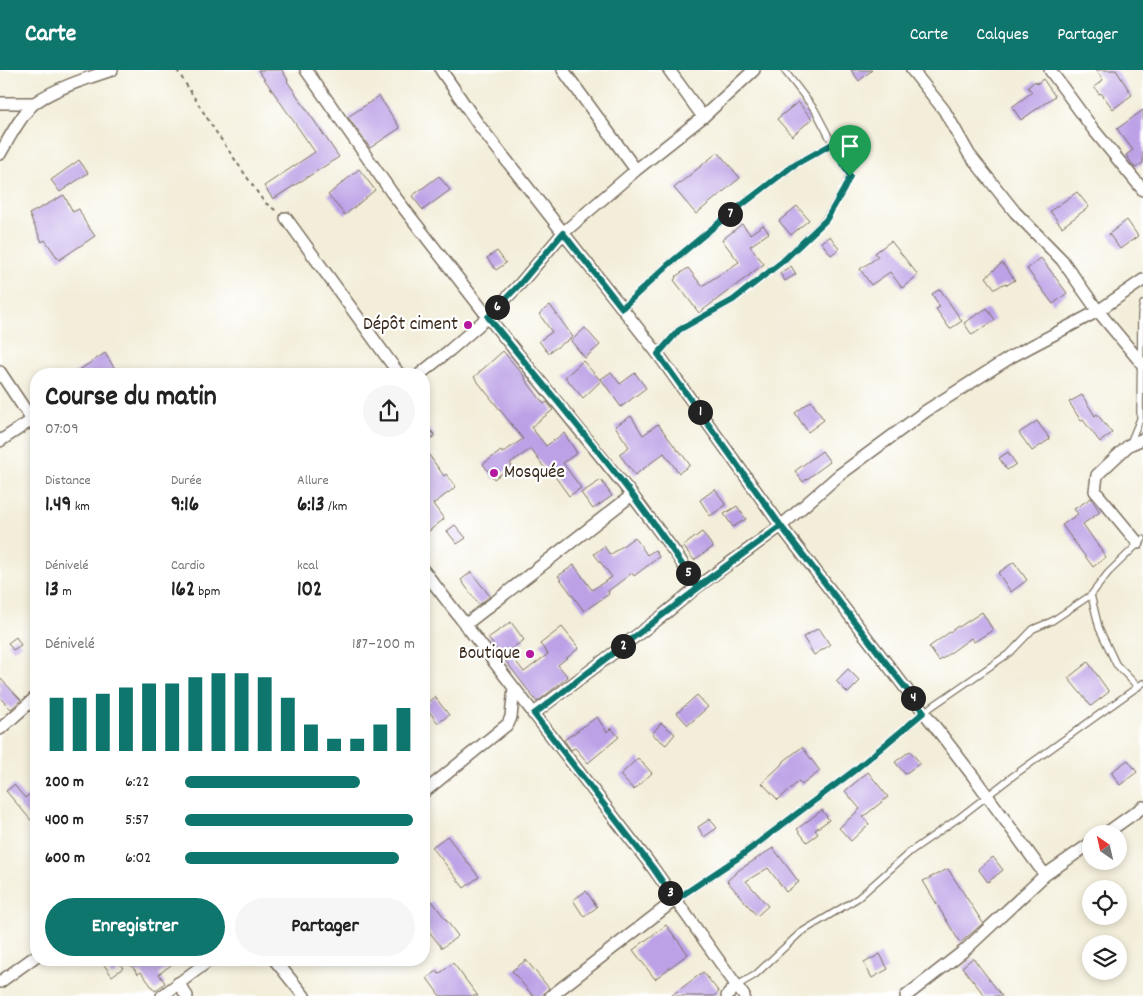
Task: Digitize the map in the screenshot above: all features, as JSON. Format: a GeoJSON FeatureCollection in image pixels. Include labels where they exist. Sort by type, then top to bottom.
{"type":"FeatureCollection","features":[{"type":"Feature","properties":{"kind":"street"},"geometry":{"type":"LineString","coordinates":[[0,154],[34,103],[54,92],[112,70]]}},
{"type":"Feature","properties":{"kind":"street"},"geometry":{"type":"LineString","coordinates":[[306,70],[392,193],[488,317],[632,495],[677,555],[697,587]]}},
{"type":"Feature","properties":{"kind":"street"},"geometry":{"type":"LineString","coordinates":[[441,70],[478,124],[658,354],[781,526],[988,796],[1045,875]]}},
{"type":"Feature","properties":{"kind":"street"},"geometry":{"type":"LineString","coordinates":[[563,70],[636,170]]}},
{"type":"Feature","properties":{"kind":"street"},"geometry":{"type":"LineString","coordinates":[[670,70],[703,117]]}},
{"type":"Feature","properties":{"kind":"street"},"geometry":{"type":"LineString","coordinates":[[428,368],[488,317],[520,284],[563,233],[636,170],[703,117],[754,70]]}},
{"type":"Feature","properties":{"kind":"street"},"geometry":{"type":"LineString","coordinates":[[912,70],[944,110],[969,154],[1015,212],[1062,260],[1098,311],[1142,364]]}},
{"type":"Feature","properties":{"kind":"street"},"geometry":{"type":"LineString","coordinates":[[1050,70],[1093,129],[1143,190]]}},
{"type":"Feature","properties":{"kind":"street"},"geometry":{"type":"LineString","coordinates":[[0,103],[34,103]]}},
{"type":"Feature","properties":{"kind":"street"},"geometry":{"type":"LineString","coordinates":[[286,218],[395,368]]}},
{"type":"Feature","properties":{"kind":"street"},"geometry":{"type":"LineString","coordinates":[[534,714],[661,617],[697,587],[781,526],[838,476],[926,410],[1011,357],[1098,311],[1143,280]]}},
{"type":"Feature","properties":{"kind":"street"},"geometry":{"type":"LineString","coordinates":[[0,372],[30,417]]}},
{"type":"Feature","properties":{"kind":"street"},"geometry":{"type":"LineString","coordinates":[[0,441],[30,425]]}},
{"type":"Feature","properties":{"kind":"street"},"geometry":{"type":"LineString","coordinates":[[1140,541],[1095,491],[1097,475],[1129,445],[1143,439]]}},
{"type":"Feature","properties":{"kind":"street"},"geometry":{"type":"LineString","coordinates":[[465,625],[632,495]]}},
{"type":"Feature","properties":{"kind":"street"},"geometry":{"type":"LineString","coordinates":[[430,579],[653,868],[744,996]]}},
{"type":"Feature","properties":{"kind":"street"},"geometry":{"type":"LineString","coordinates":[[430,787],[508,724],[511,717],[514,688]]}},
{"type":"Feature","properties":{"kind":"street"},"geometry":{"type":"LineString","coordinates":[[0,729],[30,702]]}},
{"type":"Feature","properties":{"kind":"street"},"geometry":{"type":"LineString","coordinates":[[1118,825],[1143,807]]}},
{"type":"Feature","properties":{"kind":"street"},"geometry":{"type":"LineString","coordinates":[[906,996],[965,950],[1045,875],[1082,849]]}},
{"type":"Feature","properties":{"kind":"street"},"geometry":{"type":"LineString","coordinates":[[551,996],[675,900]]}},
{"type":"Feature","properties":{"kind":"street"},"geometry":{"type":"LineString","coordinates":[[0,982],[30,960]]}},
{"type":"Feature","properties":{"kind":"street"},"geometry":{"type":"LineString","coordinates":[[162,996],[201,966]]}},
{"type":"Feature","properties":{"kind":"street"},"geometry":{"type":"LineString","coordinates":[[280,966],[304,996]]}},
{"type":"Feature","properties":{"kind":"street"},"geometry":{"type":"LineString","coordinates":[[178,983],[187,996]]}},
{"type":"Feature","properties":{"kind":"street"},"geometry":{"type":"LineString","coordinates":[[726,996],[736,986]]}},
{"type":"Feature","properties":{"kind":"lane"},"geometry":{"type":"LineString","coordinates":[[658,354],[679,330],[733,300],[783,261],[826,220],[850,176],[815,110],[784,70]]}},
{"type":"Feature","properties":{"kind":"lane"},"geometry":{"type":"LineString","coordinates":[[622,308],[669,264],[721,221],[791,167],[832,144]]}},
{"type":"Feature","properties":{"kind":"lane"},"geometry":{"type":"LineString","coordinates":[[1129,445],[1140,419],[1141,315],[1143,304]]}},
{"type":"Feature","properties":{"kind":"lane"},"geometry":{"type":"LineString","coordinates":[[675,900],[738,858],[855,770],[924,712],[1010,652],[1033,629],[1052,621],[1091,595],[1108,573],[1140,541]]}},
{"type":"Feature","properties":{"kind":"lane"},"geometry":{"type":"LineString","coordinates":[[736,986],[755,976],[800,933],[858,898],[911,851],[1141,685],[1116,664],[1099,628],[1091,595]]}},
{"type":"Feature","properties":{"kind":"path"},"geometry":{"type":"LineString","coordinates":[[178,70],[214,129],[264,202],[286,218]]}},
{"type":"Feature","properties":{"kind":"building"},"geometry":{"type":"Polygon","coordinates":[[[258,70],[282,70],[287,81],[339,157],[273,199],[264,186],[315,152],[258,70]]]}},
{"type":"Feature","properties":{"kind":"building"},"geometry":{"type":"Polygon","coordinates":[[[851,70],[872,70],[859,81],[851,70]]]}},
{"type":"Feature","properties":{"kind":"building"},"geometry":{"type":"Polygon","coordinates":[[[1096,70],[1116,70],[1132,95],[1113,109],[1094,87],[1103,80],[1096,70]]]}},
{"type":"Feature","properties":{"kind":"building"},"geometry":{"type":"Polygon","coordinates":[[[1043,79],[1055,96],[1021,120],[1012,107],[1032,92],[1028,87],[1035,81],[1037,84],[1043,79]]]}},
{"type":"Feature","properties":{"kind":"building"},"geometry":{"type":"Polygon","coordinates":[[[379,96],[400,128],[370,148],[348,117],[379,96]]]}},
{"type":"Feature","properties":{"kind":"building"},"geometry":{"type":"Polygon","coordinates":[[[798,102],[812,119],[792,136],[777,119],[798,102]]]}},
{"type":"Feature","properties":{"kind":"building"},"geometry":{"type":"Polygon","coordinates":[[[1143,110],[1143,163],[1135,168],[1126,155],[1133,150],[1117,129],[1143,110]]]}},
{"type":"Feature","properties":{"kind":"building"},"geometry":{"type":"Polygon","coordinates":[[[718,152],[740,178],[696,214],[674,188],[718,152]]]}},
{"type":"Feature","properties":{"kind":"building"},"geometry":{"type":"Polygon","coordinates":[[[79,160],[88,173],[60,192],[51,180],[79,160]]]}},
{"type":"Feature","properties":{"kind":"building"},"geometry":{"type":"Polygon","coordinates":[[[359,169],[375,190],[345,215],[328,195],[359,169]]]}},
{"type":"Feature","properties":{"kind":"building"},"geometry":{"type":"Polygon","coordinates":[[[439,176],[450,190],[423,210],[412,196],[439,176]]]}},
{"type":"Feature","properties":{"kind":"building"},"geometry":{"type":"Polygon","coordinates":[[[1077,192],[1089,207],[1062,227],[1050,211],[1077,192]]]}},
{"type":"Feature","properties":{"kind":"building"},"geometry":{"type":"Polygon","coordinates":[[[64,195],[73,212],[79,209],[95,236],[59,260],[45,240],[42,242],[29,214],[64,195]]]}},
{"type":"Feature","properties":{"kind":"building"},"geometry":{"type":"Polygon","coordinates":[[[797,206],[809,220],[791,235],[779,221],[797,206]]]}},
{"type":"Feature","properties":{"kind":"building"},"geometry":{"type":"Polygon","coordinates":[[[1127,220],[1138,236],[1120,249],[1109,234],[1127,220]]]}},
{"type":"Feature","properties":{"kind":"building"},"geometry":{"type":"Polygon","coordinates":[[[742,224],[750,234],[763,225],[769,233],[750,246],[764,264],[699,313],[674,280],[675,277],[688,268],[702,286],[739,262],[722,240],[742,224]]]}},
{"type":"Feature","properties":{"kind":"building"},"geometry":{"type":"Polygon","coordinates":[[[830,236],[839,249],[831,255],[821,242],[830,236]]]}},
{"type":"Feature","properties":{"kind":"building"},"geometry":{"type":"Polygon","coordinates":[[[891,241],[918,275],[902,288],[890,272],[871,285],[860,269],[878,257],[875,253],[891,241]]]}},
{"type":"Feature","properties":{"kind":"building"},"geometry":{"type":"Polygon","coordinates":[[[497,251],[506,263],[496,270],[487,258],[497,251]]]}},
{"type":"Feature","properties":{"kind":"building"},"geometry":{"type":"Polygon","coordinates":[[[1041,258],[1067,293],[1053,304],[1027,269],[1041,258]]]}},
{"type":"Feature","properties":{"kind":"building"},"geometry":{"type":"Polygon","coordinates":[[[1002,263],[1015,280],[995,289],[986,277],[1002,263]]]}},
{"type":"Feature","properties":{"kind":"building"},"geometry":{"type":"Polygon","coordinates":[[[791,266],[796,274],[785,281],[780,273],[791,266]]]}},
{"type":"Feature","properties":{"kind":"building"},"geometry":{"type":"Polygon","coordinates":[[[940,289],[962,321],[950,329],[936,309],[940,307],[932,294],[940,289]]]}},
{"type":"Feature","properties":{"kind":"building"},"geometry":{"type":"Polygon","coordinates":[[[550,305],[573,337],[548,353],[539,341],[552,332],[539,314],[550,305]]]}},
{"type":"Feature","properties":{"kind":"building"},"geometry":{"type":"Polygon","coordinates":[[[987,308],[995,320],[972,335],[964,323],[987,308]]]}},
{"type":"Feature","properties":{"kind":"building"},"geometry":{"type":"Polygon","coordinates":[[[585,328],[600,345],[585,358],[571,341],[585,328]]]}},
{"type":"Feature","properties":{"kind":"building"},"geometry":{"type":"Polygon","coordinates":[[[503,351],[526,378],[544,404],[547,402],[553,410],[531,427],[546,446],[564,433],[577,453],[563,463],[581,488],[569,496],[551,471],[548,473],[531,449],[510,463],[512,466],[494,479],[483,464],[523,439],[474,377],[503,351]]]}},
{"type":"Feature","properties":{"kind":"building"},"geometry":{"type":"Polygon","coordinates":[[[105,353],[114,368],[82,368],[105,353]]]}},
{"type":"Feature","properties":{"kind":"building"},"geometry":{"type":"Polygon","coordinates":[[[583,361],[601,381],[583,398],[565,377],[583,361]]]}},
{"type":"Feature","properties":{"kind":"building"},"geometry":{"type":"Polygon","coordinates":[[[611,372],[620,384],[635,373],[646,388],[621,407],[601,379],[611,372]]]}},
{"type":"Feature","properties":{"kind":"building"},"geometry":{"type":"Polygon","coordinates":[[[1082,395],[1095,416],[1097,414],[1112,433],[1100,442],[1083,420],[1081,421],[1069,402],[1082,395]]]}},
{"type":"Feature","properties":{"kind":"building"},"geometry":{"type":"Polygon","coordinates":[[[811,401],[824,420],[808,432],[795,413],[811,401]]]}},
{"type":"Feature","properties":{"kind":"building"},"geometry":{"type":"Polygon","coordinates":[[[631,416],[643,435],[658,424],[690,465],[679,473],[664,453],[635,475],[619,454],[629,447],[615,426],[631,416]]]}},
{"type":"Feature","properties":{"kind":"building"},"geometry":{"type":"Polygon","coordinates":[[[1037,421],[1050,439],[1032,451],[1019,433],[1037,421]]]}},
{"type":"Feature","properties":{"kind":"building"},"geometry":{"type":"Polygon","coordinates":[[[430,430],[435,435],[430,440],[430,430]]]}},
{"type":"Feature","properties":{"kind":"building"},"geometry":{"type":"Polygon","coordinates":[[[822,451],[830,462],[803,482],[795,471],[822,451]]]}},
{"type":"Feature","properties":{"kind":"building"},"geometry":{"type":"Polygon","coordinates":[[[1008,452],[1016,464],[1007,470],[999,458],[1008,452]]]}},
{"type":"Feature","properties":{"kind":"building"},"geometry":{"type":"Polygon","coordinates":[[[430,456],[444,476],[446,474],[456,487],[433,504],[444,519],[430,530],[430,456]]]}},
{"type":"Feature","properties":{"kind":"building"},"geometry":{"type":"Polygon","coordinates":[[[601,480],[612,496],[593,509],[581,493],[601,480]]]}},
{"type":"Feature","properties":{"kind":"building"},"geometry":{"type":"Polygon","coordinates":[[[715,489],[726,505],[710,516],[700,500],[715,489]]]}},
{"type":"Feature","properties":{"kind":"building"},"geometry":{"type":"Polygon","coordinates":[[[1091,498],[1100,512],[1083,524],[1106,557],[1093,567],[1062,525],[1078,514],[1074,509],[1091,498]]]}},
{"type":"Feature","properties":{"kind":"building"},"geometry":{"type":"Polygon","coordinates":[[[737,506],[746,519],[733,527],[724,514],[737,506]]]}},
{"type":"Feature","properties":{"kind":"building"},"geometry":{"type":"Polygon","coordinates":[[[455,525],[466,538],[457,544],[447,531],[455,525]]]}},
{"type":"Feature","properties":{"kind":"building"},"geometry":{"type":"Polygon","coordinates":[[[702,532],[713,547],[694,560],[683,546],[702,532]]]}},
{"type":"Feature","properties":{"kind":"building"},"geometry":{"type":"Polygon","coordinates":[[[635,537],[647,555],[655,550],[659,557],[634,576],[632,573],[608,591],[609,594],[584,611],[558,576],[574,565],[592,590],[612,577],[594,554],[604,546],[610,555],[635,537]]]}},
{"type":"Feature","properties":{"kind":"building"},"geometry":{"type":"Polygon","coordinates":[[[1014,562],[1027,580],[1011,592],[998,573],[1014,562]]]}},
{"type":"Feature","properties":{"kind":"building"},"geometry":{"type":"Polygon","coordinates":[[[471,572],[490,596],[479,605],[461,580],[471,572]]]}},
{"type":"Feature","properties":{"kind":"building"},"geometry":{"type":"Polygon","coordinates":[[[982,612],[993,630],[974,642],[971,638],[939,661],[929,647],[958,626],[982,612]]]}},
{"type":"Feature","properties":{"kind":"building"},"geometry":{"type":"Polygon","coordinates":[[[511,622],[524,640],[508,651],[524,672],[548,654],[540,644],[562,627],[579,648],[558,665],[568,677],[537,702],[488,638],[511,622]]]}},
{"type":"Feature","properties":{"kind":"building"},"geometry":{"type":"Polygon","coordinates":[[[819,628],[830,645],[814,655],[803,637],[819,628]]]}},
{"type":"Feature","properties":{"kind":"building"},"geometry":{"type":"Polygon","coordinates":[[[16,637],[21,645],[13,650],[8,643],[16,637]]]}},
{"type":"Feature","properties":{"kind":"building"},"geometry":{"type":"Polygon","coordinates":[[[1088,662],[1109,692],[1091,706],[1068,678],[1088,662]]]}},
{"type":"Feature","properties":{"kind":"building"},"geometry":{"type":"Polygon","coordinates":[[[848,669],[860,681],[848,693],[836,681],[848,669]]]}},
{"type":"Feature","properties":{"kind":"building"},"geometry":{"type":"Polygon","coordinates":[[[0,678],[21,700],[11,709],[0,698],[0,678]]]}},
{"type":"Feature","properties":{"kind":"building"},"geometry":{"type":"Polygon","coordinates":[[[697,695],[708,707],[688,725],[677,713],[697,695]]]}},
{"type":"Feature","properties":{"kind":"building"},"geometry":{"type":"Polygon","coordinates":[[[435,697],[449,715],[438,723],[430,713],[430,701],[435,697]]]}},
{"type":"Feature","properties":{"kind":"building"},"geometry":{"type":"Polygon","coordinates":[[[597,717],[607,732],[611,728],[619,737],[588,763],[575,748],[571,750],[564,740],[597,717]]]}},
{"type":"Feature","properties":{"kind":"building"},"geometry":{"type":"Polygon","coordinates":[[[661,723],[675,734],[666,745],[652,734],[661,723]]]}},
{"type":"Feature","properties":{"kind":"building"},"geometry":{"type":"Polygon","coordinates":[[[802,747],[820,771],[802,785],[799,781],[778,800],[762,783],[784,761],[802,747]]]}},
{"type":"Feature","properties":{"kind":"building"},"geometry":{"type":"Polygon","coordinates":[[[910,751],[920,763],[905,774],[895,762],[910,751]]]}},
{"type":"Feature","properties":{"kind":"building"},"geometry":{"type":"Polygon","coordinates":[[[638,758],[652,773],[634,790],[620,775],[638,758]]]}},
{"type":"Feature","properties":{"kind":"building"},"geometry":{"type":"Polygon","coordinates":[[[1128,760],[1137,772],[1120,785],[1111,772],[1128,760]]]}},
{"type":"Feature","properties":{"kind":"building"},"geometry":{"type":"Polygon","coordinates":[[[868,772],[888,797],[863,817],[869,824],[851,841],[839,828],[860,809],[845,791],[868,772]]]}},
{"type":"Feature","properties":{"kind":"building"},"geometry":{"type":"Polygon","coordinates":[[[14,785],[25,798],[30,794],[30,819],[6,791],[14,785]]]}},
{"type":"Feature","properties":{"kind":"building"},"geometry":{"type":"Polygon","coordinates":[[[822,810],[829,820],[815,830],[818,834],[807,842],[797,829],[822,810]]]}},
{"type":"Feature","properties":{"kind":"building"},"geometry":{"type":"Polygon","coordinates":[[[710,819],[717,828],[704,837],[698,827],[710,819]]]}},
{"type":"Feature","properties":{"kind":"building"},"geometry":{"type":"Polygon","coordinates":[[[447,836],[479,877],[464,888],[432,847],[447,836]]]}},
{"type":"Feature","properties":{"kind":"building"},"geometry":{"type":"Polygon","coordinates":[[[773,848],[799,882],[786,892],[768,868],[746,881],[768,906],[757,916],[727,881],[739,870],[773,848]]]}},
{"type":"Feature","properties":{"kind":"building"},"geometry":{"type":"Polygon","coordinates":[[[993,857],[1003,870],[988,882],[978,869],[993,857]]]}},
{"type":"Feature","properties":{"kind":"building"},"geometry":{"type":"Polygon","coordinates":[[[948,869],[983,923],[960,943],[923,881],[948,869]]]}},
{"type":"Feature","properties":{"kind":"building"},"geometry":{"type":"Polygon","coordinates":[[[586,891],[597,907],[584,917],[573,900],[586,891]]]}},
{"type":"Feature","properties":{"kind":"building"},"geometry":{"type":"Polygon","coordinates":[[[432,901],[458,936],[442,948],[430,933],[430,902],[432,901]]]}},
{"type":"Feature","properties":{"kind":"building"},"geometry":{"type":"Polygon","coordinates":[[[666,925],[688,954],[655,979],[633,950],[666,925]]]}},
{"type":"Feature","properties":{"kind":"building"},"geometry":{"type":"Polygon","coordinates":[[[880,954],[888,969],[872,978],[864,963],[880,954]]]}},
{"type":"Feature","properties":{"kind":"building"},"geometry":{"type":"Polygon","coordinates":[[[973,958],[1002,996],[985,996],[962,967],[973,958]]]}},
{"type":"Feature","properties":{"kind":"building"},"geometry":{"type":"Polygon","coordinates":[[[526,960],[549,988],[542,996],[533,996],[512,971],[526,960]]]}},
{"type":"Feature","properties":{"kind":"building"},"geometry":{"type":"Polygon","coordinates":[[[453,963],[478,996],[440,996],[427,978],[437,971],[439,974],[453,963]]]}},
{"type":"Feature","properties":{"kind":"building"},"geometry":{"type":"Polygon","coordinates":[[[105,966],[121,966],[123,968],[112,976],[105,966]]]}},
{"type":"Feature","properties":{"kind":"building"},"geometry":{"type":"Polygon","coordinates":[[[132,966],[170,966],[159,974],[165,983],[155,991],[141,972],[138,974],[132,966]]]}},
{"type":"Feature","properties":{"kind":"building"},"geometry":{"type":"Polygon","coordinates":[[[703,972],[719,992],[714,996],[671,996],[703,972]]]}},
{"type":"Feature","properties":{"kind":"place","name":"Dépôt ciment"},"geometry":{"type":"Point","coordinates":[468,325]}},
{"type":"Feature","properties":{"kind":"place","name":"Mosquée"},"geometry":{"type":"Point","coordinates":[494,473]}},
{"type":"Feature","properties":{"kind":"place","name":"Boutique"},"geometry":{"type":"Point","coordinates":[530,654]}},
{"type":"Feature","properties":{"kind":"route"},"geometry":{"type":"LineString","coordinates":[[850,176],[826,220],[783,261],[733,300],[679,330],[658,354],[781,526],[697,587],[661,617],[534,714],[653,868],[675,900],[738,858],[855,770],[924,712],[781,526],[739,556],[697,587],[677,555],[632,495],[488,317],[520,284],[563,233],[622,308],[669,264],[791,167],[832,144],[850,176]]}}]}
